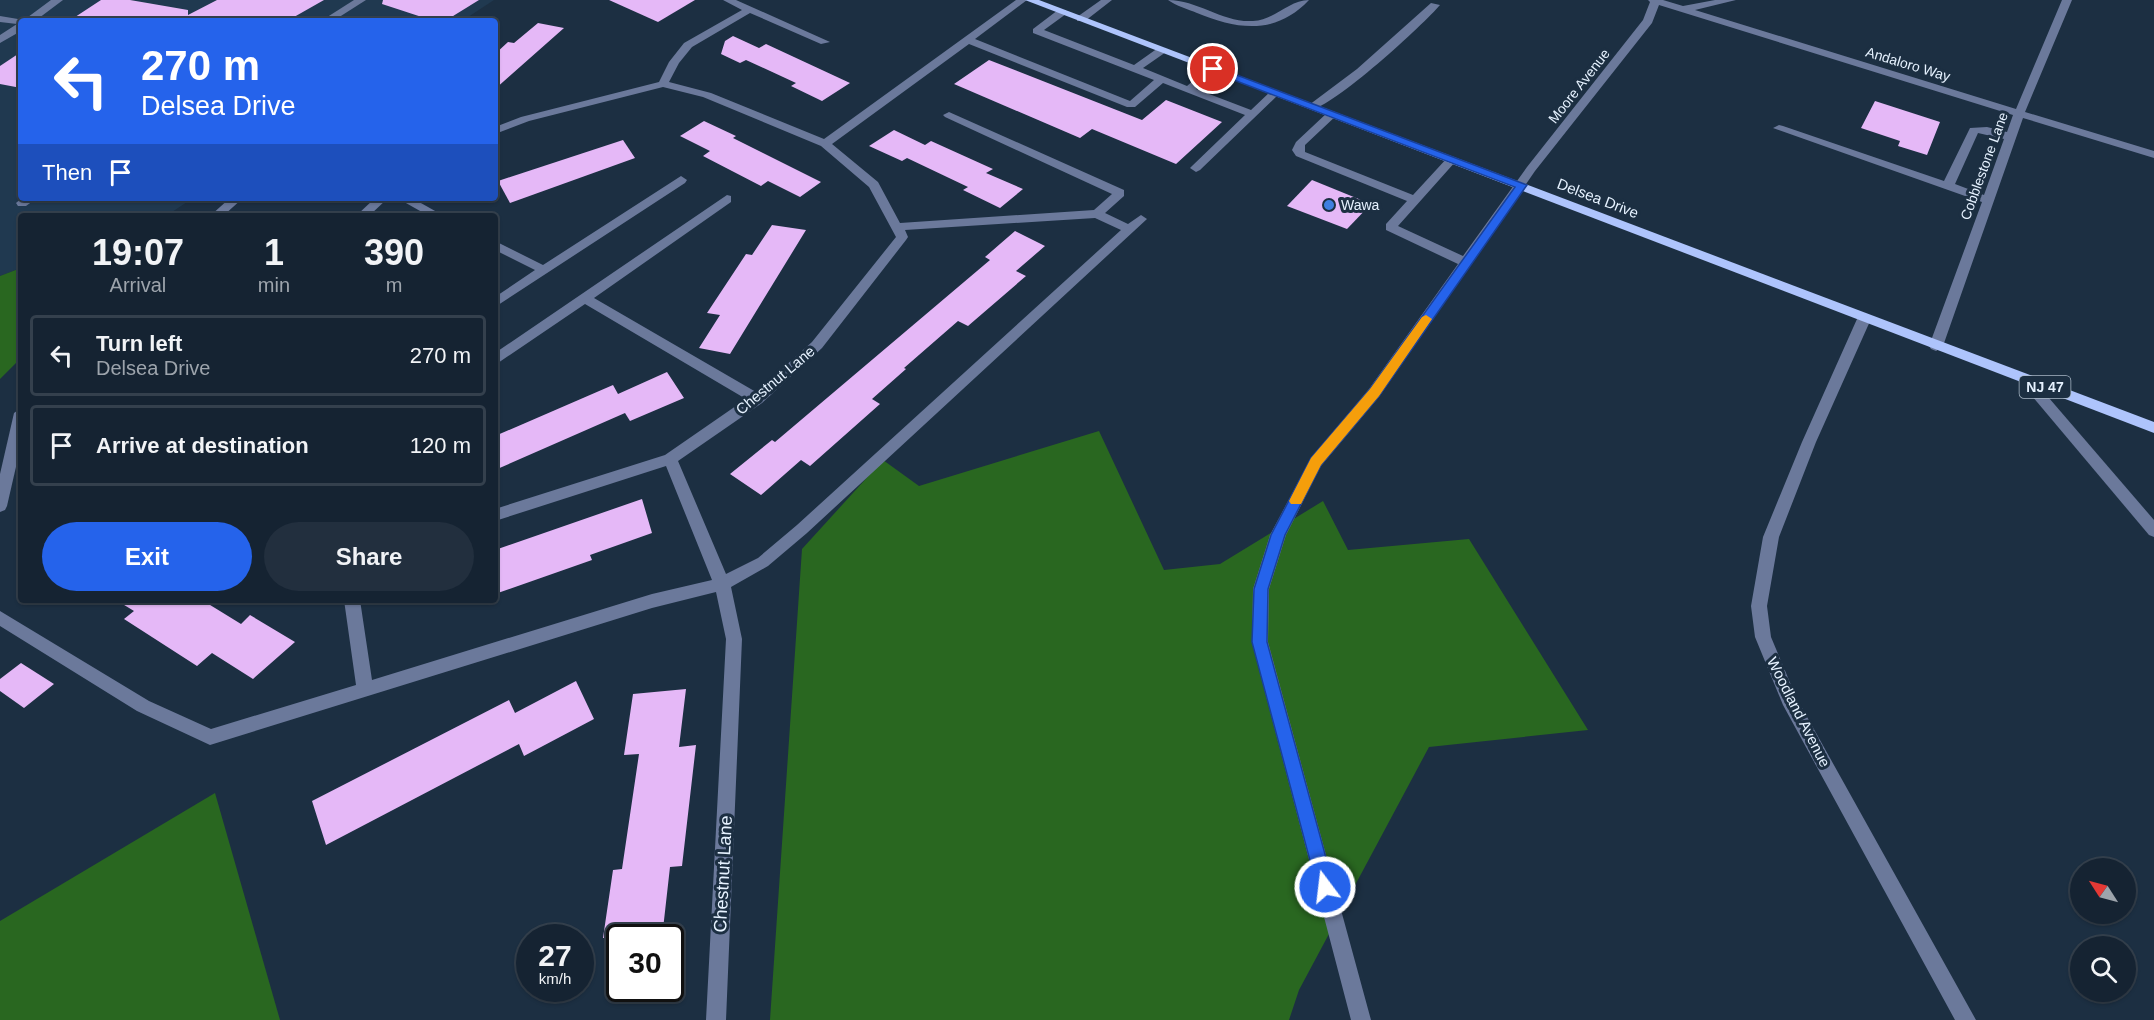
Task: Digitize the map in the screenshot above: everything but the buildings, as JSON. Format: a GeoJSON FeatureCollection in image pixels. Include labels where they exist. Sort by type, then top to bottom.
{"type":"FeatureCollection","features":[{"type":"Feature","properties":{"kind":"main road","name":"Delsea Drive"},"geometry":{"type":"LineString","coordinates":[[1030,0],[1522,185],[1864,319],[2154,428]]}},
{"type":"Feature","properties":{"kind":"street"},"geometry":{"type":"LineString","coordinates":[[32,18],[58,0]]}},
{"type":"Feature","properties":{"kind":"street"},"geometry":{"type":"LineString","coordinates":[[331,18],[361,0]]}},
{"type":"Feature","properties":{"kind":"street"},"geometry":{"type":"LineString","coordinates":[[728,0],[825,42]]}},
{"type":"Feature","properties":{"kind":"street"},"geometry":{"type":"LineString","coordinates":[[825,144],[1022,0]]}},
{"type":"Feature","properties":{"kind":"street"},"geometry":{"type":"LineString","coordinates":[[1081,19],[1107,0]]}},
{"type":"Feature","properties":{"kind":"street"},"geometry":{"type":"LineString","coordinates":[[1173,0],[1242,25],[1261,25],[1285,15],[1304,0]]}},
{"type":"Feature","properties":{"kind":"street"},"geometry":{"type":"LineString","coordinates":[[1681,9],[1731,0]]}},
{"type":"Feature","properties":{"kind":"street","name":"Cobblestone Lane"},"geometry":{"type":"LineString","coordinates":[[1936,346],[2010,137],[2067,0]]}},
{"type":"Feature","properties":{"kind":"street","name":"Andaloro Way"},"geometry":{"type":"LineString","coordinates":[[1654,1],[2154,155]]}},
{"type":"Feature","properties":{"kind":"street","name":"Moore Avenue"},"geometry":{"type":"LineString","coordinates":[[1361,1020],[1260,642],[1261,589],[1278,535],[1316,462],[1374,393],[1522,185],[1531,169],[1648,21],[1653,12],[1654,1]]}},
{"type":"Feature","properties":{"kind":"street"},"geometry":{"type":"LineString","coordinates":[[1313,107],[1345,87],[1435,6]]}},
{"type":"Feature","properties":{"kind":"street"},"geometry":{"type":"LineString","coordinates":[[663,84],[674,62],[688,45],[750,9]]}},
{"type":"Feature","properties":{"kind":"street"},"geometry":{"type":"LineString","coordinates":[[1062,12],[1037,31],[1253,114]]}},
{"type":"Feature","properties":{"kind":"street"},"geometry":{"type":"LineString","coordinates":[[0,19],[18,23]]}},
{"type":"Feature","properties":{"kind":"street"},"geometry":{"type":"LineString","coordinates":[[0,40],[18,26]]}},
{"type":"Feature","properties":{"kind":"street"},"geometry":{"type":"LineString","coordinates":[[968,39],[1131,105],[1162,79]]}},
{"type":"Feature","properties":{"kind":"street"},"geometry":{"type":"LineString","coordinates":[[1135,69],[1162,50]]}},
{"type":"Feature","properties":{"kind":"street"},"geometry":{"type":"LineString","coordinates":[[1188,90],[1213,69]]}},
{"type":"Feature","properties":{"kind":"street"},"geometry":{"type":"LineString","coordinates":[[0,618],[143,706],[210,736],[652,601],[722,584],[764,562],[802,529],[1135,224],[1096,214],[897,227],[874,185],[825,144],[706,95],[663,84],[525,119],[498,130]]}},
{"type":"Feature","properties":{"kind":"street"},"geometry":{"type":"LineString","coordinates":[[1196,168],[1275,93]]}},
{"type":"Feature","properties":{"kind":"street"},"geometry":{"type":"LineString","coordinates":[[1332,114],[1300,144],[1298,150],[1300,154],[1414,200]]}},
{"type":"Feature","properties":{"kind":"street"},"geometry":{"type":"LineString","coordinates":[[949,115],[1120,193],[1096,214]]}},
{"type":"Feature","properties":{"kind":"street"},"geometry":{"type":"LineString","coordinates":[[1779,128],[1988,200]]}},
{"type":"Feature","properties":{"kind":"street"},"geometry":{"type":"LineString","coordinates":[[1948,186],[1974,130],[1987,130],[2010,137]]}},
{"type":"Feature","properties":{"kind":"street"},"geometry":{"type":"LineString","coordinates":[[1452,159],[1390,227],[1467,263]]}},
{"type":"Feature","properties":{"kind":"street"},"geometry":{"type":"LineString","coordinates":[[498,301],[681,180]]}},
{"type":"Feature","properties":{"kind":"street"},"geometry":{"type":"LineString","coordinates":[[498,358],[727,199]]}},
{"type":"Feature","properties":{"kind":"street"},"geometry":{"type":"LineString","coordinates":[[220,213],[234,201]]}},
{"type":"Feature","properties":{"kind":"street"},"geometry":{"type":"LineString","coordinates":[[365,213],[379,201]]}},
{"type":"Feature","properties":{"kind":"street"},"geometry":{"type":"LineString","coordinates":[[409,201],[432,213]]}},
{"type":"Feature","properties":{"kind":"street","name":"Chestnut Lane"},"geometry":{"type":"LineString","coordinates":[[498,514],[670,459],[757,399],[817,345],[902,237],[897,227]]}},
{"type":"Feature","properties":{"kind":"street"},"geometry":{"type":"LineString","coordinates":[[498,247],[544,270]]}},
{"type":"Feature","properties":{"kind":"street"},"geometry":{"type":"LineString","coordinates":[[584,298],[757,399]]}},
{"type":"Feature","properties":{"kind":"street","name":"Woodland Avenue"},"geometry":{"type":"LineString","coordinates":[[1864,319],[1809,442],[1771,537],[1759,606],[1763,637],[1789,700],[1966,1020]]}},
{"type":"Feature","properties":{"kind":"street"},"geometry":{"type":"LineString","coordinates":[[2026,380],[2154,531]]}},
{"type":"Feature","properties":{"kind":"street"},"geometry":{"type":"LineString","coordinates":[[0,506],[18,426]]}},
{"type":"Feature","properties":{"kind":"street","name":"Chestnut Lane"},"geometry":{"type":"LineString","coordinates":[[670,459],[722,584],[734,639],[716,1020]]}},
{"type":"Feature","properties":{"kind":"street"},"geometry":{"type":"LineString","coordinates":[[352,603],[365,688]]}},
{"type":"Feature","properties":{"kind":"shaded area"},"geometry":{"type":"Polygon","coordinates":[[[0,0],[494,0],[467,18],[18,18],[18,201],[188,201],[170,213],[18,213],[18,269],[0,276],[0,0]]]}},
{"type":"Feature","properties":{"kind":"green space"},"geometry":{"type":"Polygon","coordinates":[[[18,269],[18,361],[0,379],[0,276],[18,269]]]}},
{"type":"Feature","properties":{"kind":"green space"},"geometry":{"type":"Polygon","coordinates":[[[1099,431],[1164,570],[1220,564],[1323,501],[1348,550],[1469,539],[1588,730],[1429,747],[1299,990],[1289,1020],[770,1020],[802,549],[883,460],[919,486],[1099,431]]]}},
{"type":"Feature","properties":{"kind":"green space"},"geometry":{"type":"Polygon","coordinates":[[[215,793],[280,1020],[0,1020],[0,921],[215,793]]]}},
{"type":"Feature","properties":{"kind":"slow traffic"},"geometry":{"type":"LineString","coordinates":[[1296,501],[1316,462],[1374,393],[1426,319]]}},
{"type":"Feature","properties":{"kind":"place","name":"Wawa"},"geometry":{"type":"Point","coordinates":[1329,205]}},
{"type":"Feature","properties":{"kind":"route"},"geometry":{"type":"LineString","coordinates":[[1213,69],[1522,185],[1374,393],[1316,462],[1278,535],[1261,589],[1260,642],[1325,887]]}}]}
